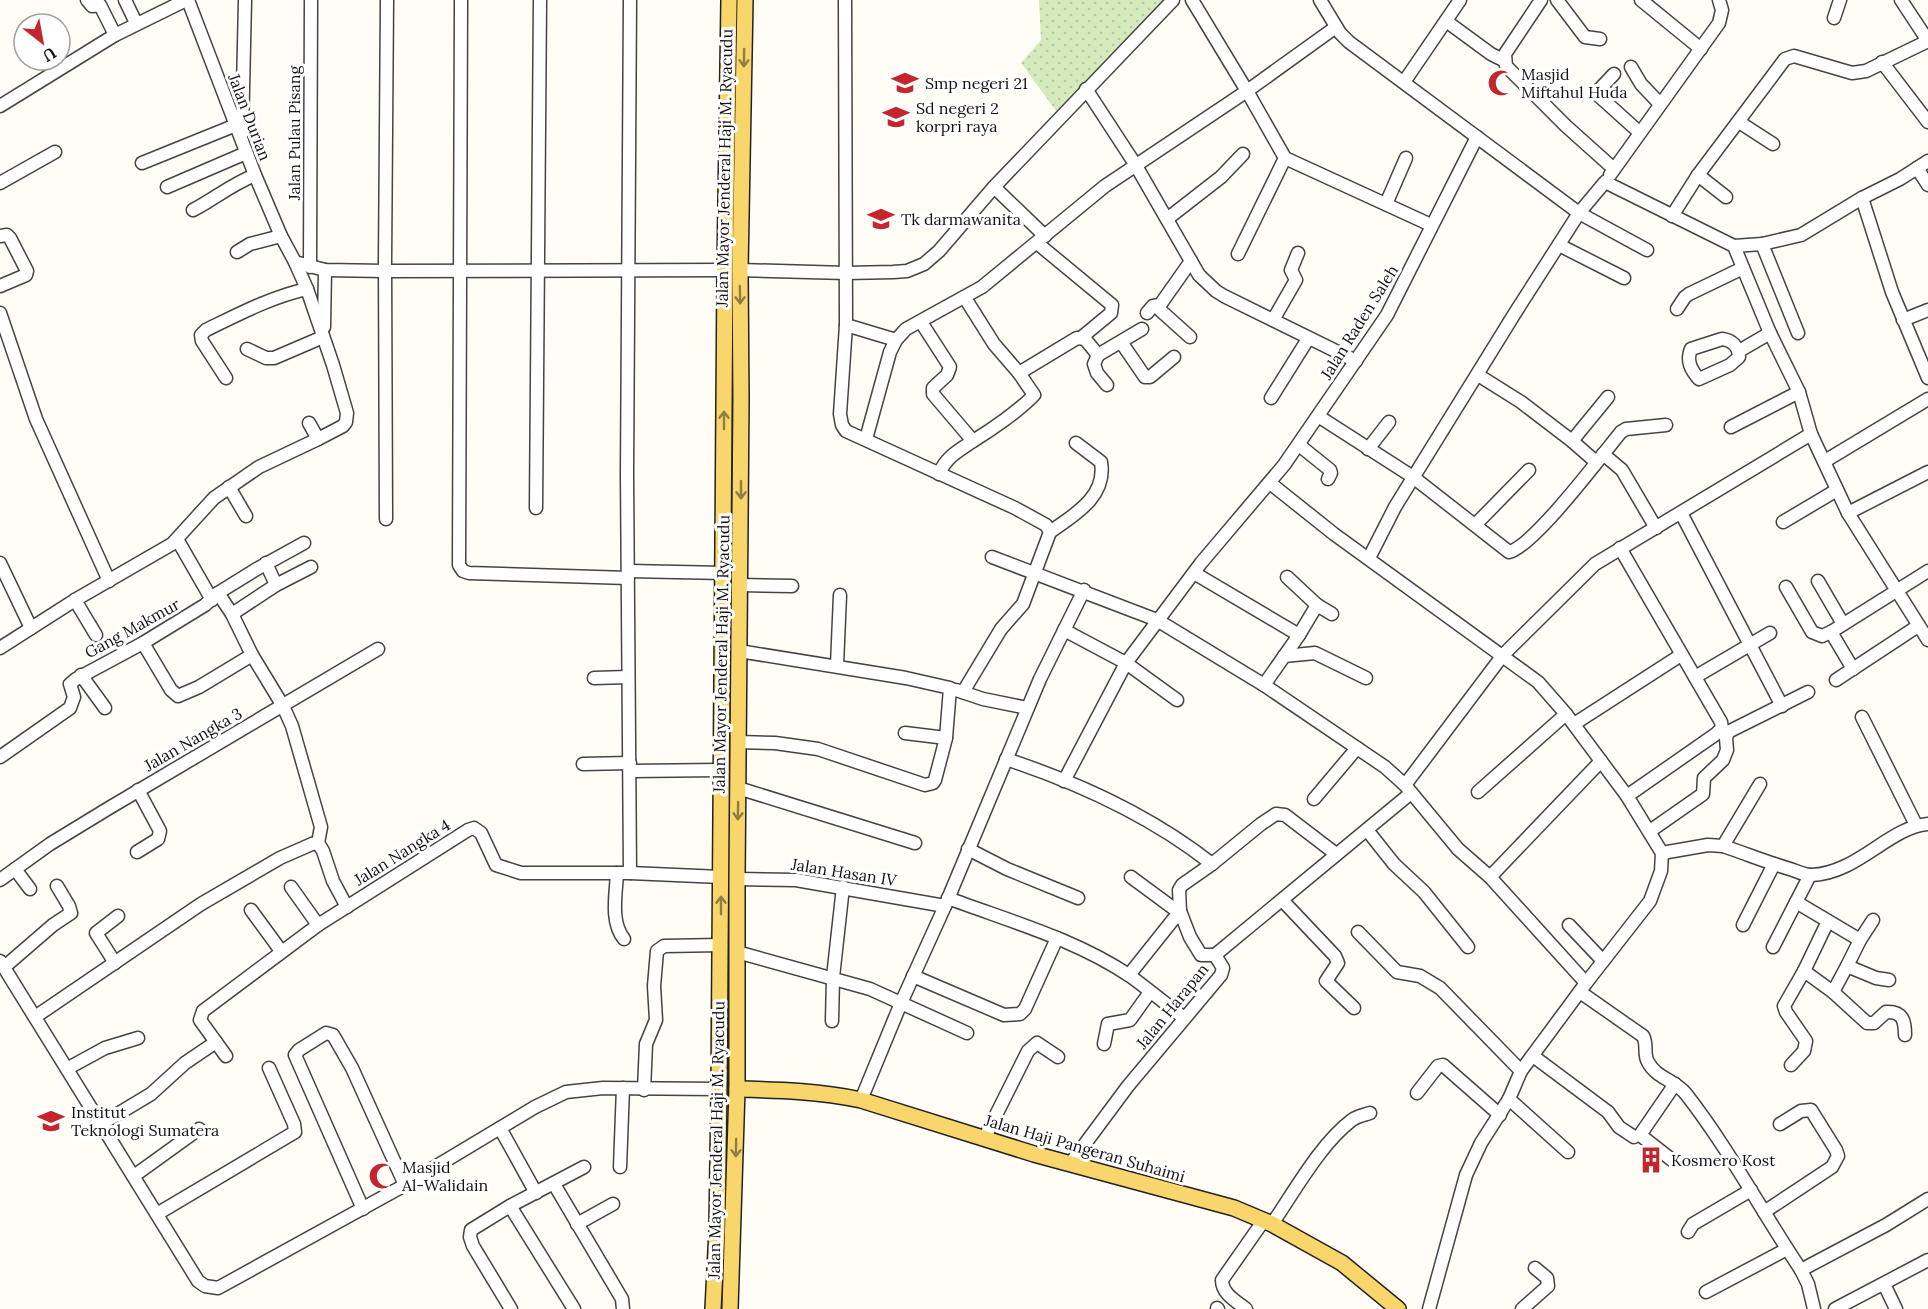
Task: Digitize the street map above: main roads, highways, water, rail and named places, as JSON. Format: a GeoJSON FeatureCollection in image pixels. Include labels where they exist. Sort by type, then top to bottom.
{"type":"FeatureCollection","features":[{"type":"Feature","properties":{"kind":"main road","name":"Jalan Mayor Jenderal Haji M. Ryacudu"},"geometry":{"type":"LineString","coordinates":[[729,0],[727,128],[740,585],[737,1089],[730,1309]]}},
{"type":"Feature","properties":{"kind":"main road","name":"Jalan Mayor Jenderal Haji M. Ryacudu"},"geometry":{"type":"LineString","coordinates":[[713,1309],[719,1089],[724,573],[732,270],[744,99],[745,0]]}},
{"type":"Feature","properties":{"kind":"main road"},"geometry":{"type":"LineString","coordinates":[[727,99],[737,103],[744,99]]}},
{"type":"Feature","properties":{"kind":"main road"},"geometry":{"type":"LineString","coordinates":[[727,128],[734,123],[742,128]]}},
{"type":"Feature","properties":{"kind":"main road"},"geometry":{"type":"LineString","coordinates":[[722,707],[731,706],[734,703],[734,686],[738,680]]}},
{"type":"Feature","properties":{"kind":"main road"},"geometry":{"type":"LineString","coordinates":[[721,736],[727,730],[729,716],[738,716]]}},
{"type":"Feature","properties":{"kind":"main road","name":"Jalan Haji Pangeran Suhaimi"},"geometry":{"type":"LineString","coordinates":[[737,1089],[804,1091],[861,1100],[1070,1164],[1234,1208],[1268,1222],[1342,1263],[1398,1309]]}},
{"type":"Feature","properties":{"kind":"main road"},"geometry":{"type":"LineString","coordinates":[[715,1272],[732,1272]]}},
{"type":"Feature","properties":{"kind":"place","name":"Smp negeri 21"},"geometry":{"type":"Point","coordinates":[905,83]}},
{"type":"Feature","properties":{"kind":"place","name":"Masjid Miftahul Huda"},"geometry":{"type":"Point","coordinates":[1501,83]}},
{"type":"Feature","properties":{"kind":"place","name":"Sd negeri 2 korpri raya"},"geometry":{"type":"Point","coordinates":[896,117]}},
{"type":"Feature","properties":{"kind":"place","name":"Tk darmawanita"},"geometry":{"type":"Point","coordinates":[881,219]}},
{"type":"Feature","properties":{"kind":"place","name":"Institut Teknologi Sumatera"},"geometry":{"type":"Point","coordinates":[51,1121]}},
{"type":"Feature","properties":{"kind":"place","name":"Kosmero Kost"},"geometry":{"type":"Point","coordinates":[1651,1160]}},
{"type":"Feature","properties":{"kind":"place","name":"Masjid Al-Walidain"},"geometry":{"type":"Point","coordinates":[382,1176]}}]}
